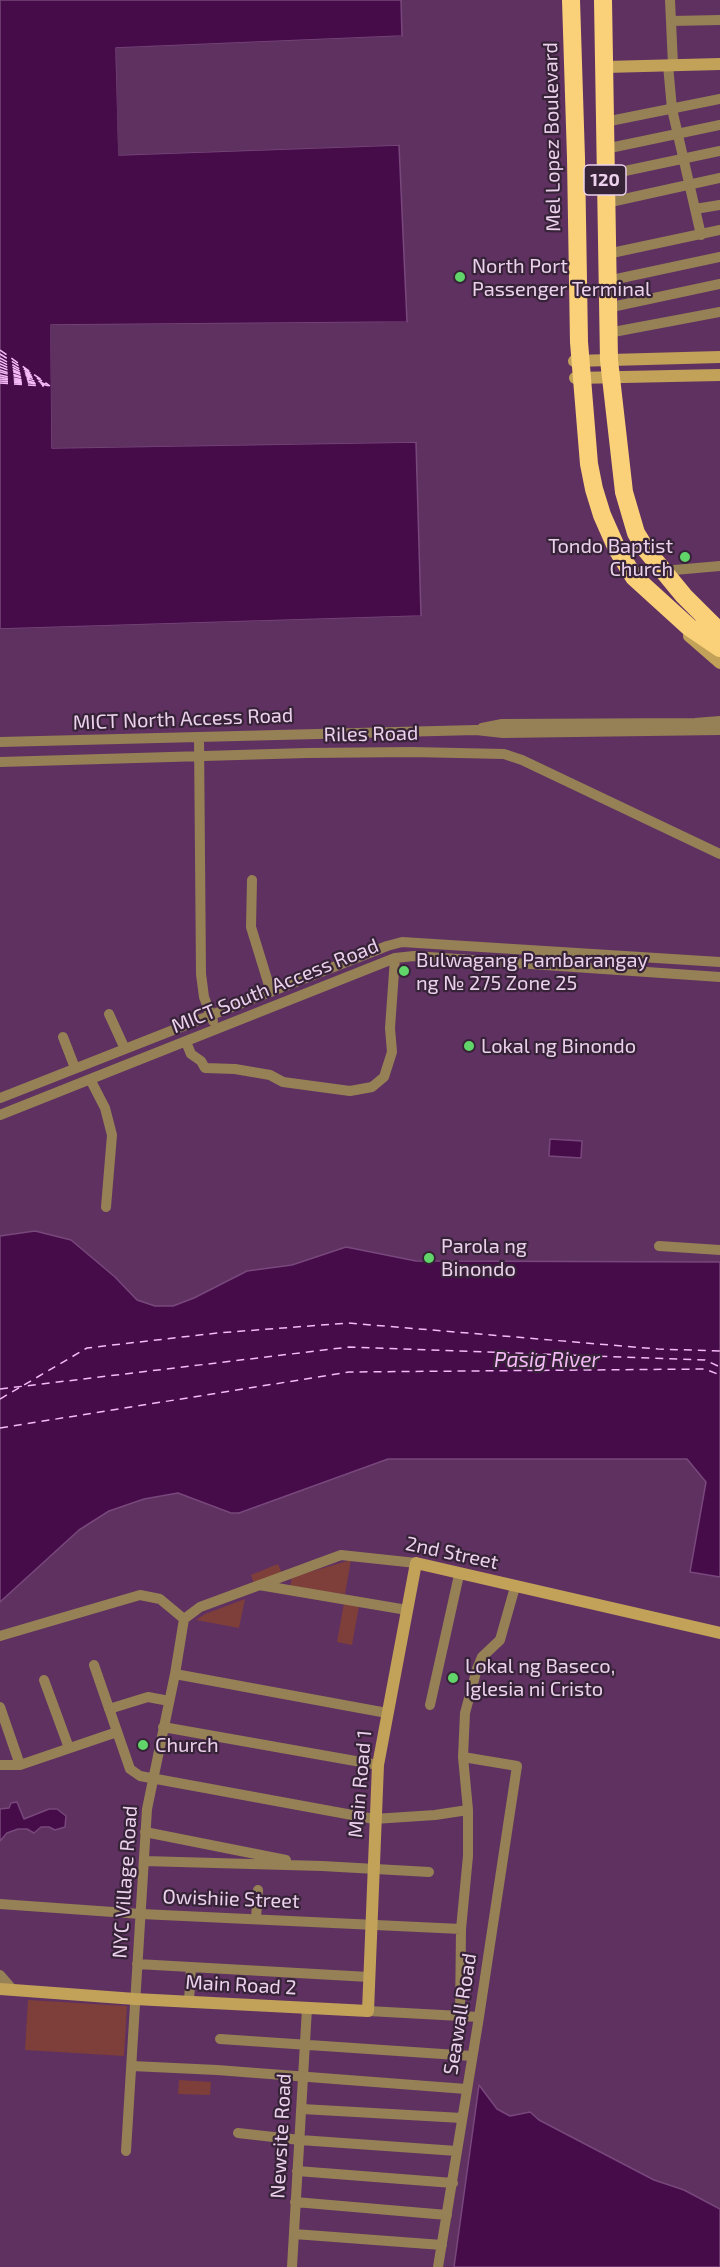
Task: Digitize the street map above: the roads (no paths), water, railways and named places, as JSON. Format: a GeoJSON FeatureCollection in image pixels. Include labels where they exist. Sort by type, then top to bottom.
{"type":"FeatureCollection","features":[{"type":"Feature","properties":{"kind":"highway","name":"Mel Lopez Boulevard"},"geometry":{"type":"LineString","coordinates":[[571,0],[578,364],[589,464],[602,515],[617,549],[634,577],[689,627],[720,648]]}},
{"type":"Feature","properties":{"kind":"highway","name":"120"},"geometry":{"type":"LineString","coordinates":[[603,0],[608,333],[624,492],[636,533],[647,552],[700,613],[720,632]]}},
{"type":"Feature","properties":{"kind":"street"},"geometry":{"type":"LineString","coordinates":[[670,0],[672,109],[701,235]]}},
{"type":"Feature","properties":{"kind":"street"},"geometry":{"type":"LineString","coordinates":[[671,21],[720,20]]}},
{"type":"Feature","properties":{"kind":"street"},"geometry":{"type":"LineString","coordinates":[[605,67],[720,64]]}},
{"type":"Feature","properties":{"kind":"street"},"geometry":{"type":"LineString","coordinates":[[605,122],[720,99]]}},
{"type":"Feature","properties":{"kind":"street"},"geometry":{"type":"LineString","coordinates":[[605,149],[720,126]]}},
{"type":"Feature","properties":{"kind":"street"},"geometry":{"type":"LineString","coordinates":[[606,174],[720,152]]}},
{"type":"Feature","properties":{"kind":"street"},"geometry":{"type":"LineString","coordinates":[[606,203],[720,178]]}},
{"type":"Feature","properties":{"kind":"street"},"geometry":{"type":"LineString","coordinates":[[695,209],[720,205]]}},
{"type":"Feature","properties":{"kind":"street"},"geometry":{"type":"LineString","coordinates":[[606,254],[720,231]]}},
{"type":"Feature","properties":{"kind":"street"},"geometry":{"type":"LineString","coordinates":[[607,281],[720,257]]}},
{"type":"Feature","properties":{"kind":"street"},"geometry":{"type":"LineString","coordinates":[[607,308],[720,284]]}},
{"type":"Feature","properties":{"kind":"street"},"geometry":{"type":"LineString","coordinates":[[608,333],[720,312]]}},
{"type":"Feature","properties":{"kind":"street"},"geometry":{"type":"LineString","coordinates":[[578,364],[610,368],[720,357]]}},
{"type":"Feature","properties":{"kind":"street"},"geometry":{"type":"LineString","coordinates":[[578,364],[720,375]]}},
{"type":"Feature","properties":{"kind":"street","name":"Mel Lopez Boulevard"},"geometry":{"type":"LineString","coordinates":[[578,364],[577,425],[584,486],[592,512],[611,554],[629,582],[720,663]]}},
{"type":"Feature","properties":{"kind":"street"},"geometry":{"type":"LineString","coordinates":[[663,571],[720,566]]}},
{"type":"Feature","properties":{"kind":"street","name":"120"},"geometry":{"type":"LineString","coordinates":[[700,613],[720,623]]}},
{"type":"Feature","properties":{"kind":"street","name":"MICT North Access Road"},"geometry":{"type":"LineString","coordinates":[[476,730],[502,724],[720,721]]}},
{"type":"Feature","properties":{"kind":"street","name":"MICT North Access Road"},"geometry":{"type":"LineString","coordinates":[[0,742],[476,730],[503,734],[720,730]]}},
{"type":"Feature","properties":{"kind":"street"},"geometry":{"type":"LineString","coordinates":[[199,738],[201,974],[204,997],[216,1030]]}},
{"type":"Feature","properties":{"kind":"street","name":"Riles Road"},"geometry":{"type":"LineString","coordinates":[[0,762],[199,755],[412,752],[504,754],[522,760],[720,854]]}},
{"type":"Feature","properties":{"kind":"street"},"geometry":{"type":"LineString","coordinates":[[252,880],[251,927],[271,992]]}},
{"type":"Feature","properties":{"kind":"street","name":"MICT South Access Road"},"geometry":{"type":"LineString","coordinates":[[0,1098],[402,942],[720,963]]}},
{"type":"Feature","properties":{"kind":"street","name":"MICT South Access Road"},"geometry":{"type":"LineString","coordinates":[[0,1115],[395,958],[414,956],[720,977]]}},
{"type":"Feature","properties":{"kind":"street"},"geometry":{"type":"LineString","coordinates":[[186,1042],[191,1054],[206,1068],[270,1075],[284,1082],[350,1091],[372,1087],[384,1077],[392,1052],[390,1029],[395,958]]}},
{"type":"Feature","properties":{"kind":"street"},"geometry":{"type":"LineString","coordinates":[[109,1014],[125,1049]]}},
{"type":"Feature","properties":{"kind":"street"},"geometry":{"type":"LineString","coordinates":[[63,1037],[75,1068]]}},
{"type":"Feature","properties":{"kind":"street"},"geometry":{"type":"LineString","coordinates":[[92,1062],[94,1078],[112,1135],[106,1207]]}},
{"type":"Feature","properties":{"kind":"street"},"geometry":{"type":"LineString","coordinates":[[659,1246],[720,1250]]}},
{"type":"Feature","properties":{"kind":"street","name":"2nd Street"},"geometry":{"type":"LineString","coordinates":[[184,1619],[200,1607],[341,1555],[416,1563],[459,1575],[606,1605],[720,1633]]}},
{"type":"Feature","properties":{"kind":"street","name":"Main Road 1"},"geometry":{"type":"LineString","coordinates":[[368,2011],[378,1765],[416,1563]]}},
{"type":"Feature","properties":{"kind":"street"},"geometry":{"type":"LineString","coordinates":[[430,1705],[459,1575]]}},
{"type":"Feature","properties":{"kind":"street"},"geometry":{"type":"LineString","coordinates":[[259,1584],[407,1610]]}},
{"type":"Feature","properties":{"kind":"street"},"geometry":{"type":"LineString","coordinates":[[460,2016],[461,1929],[468,1856],[468,1810],[463,1757],[465,1713],[482,1657],[500,1640],[515,1587]]}},
{"type":"Feature","properties":{"kind":"street"},"geometry":{"type":"LineString","coordinates":[[0,1636],[140,1594],[160,1599],[184,1619]]}},
{"type":"Feature","properties":{"kind":"street"},"geometry":{"type":"LineString","coordinates":[[0,1630],[60,1611]]}},
{"type":"Feature","properties":{"kind":"street","name":"NYC Village Road"},"geometry":{"type":"LineString","coordinates":[[126,2151],[147,1809],[184,1619]]}},
{"type":"Feature","properties":{"kind":"street"},"geometry":{"type":"LineString","coordinates":[[94,1665],[130,1769],[140,1776],[375,1819],[425,1816],[468,1810]]}},
{"type":"Feature","properties":{"kind":"street"},"geometry":{"type":"LineString","coordinates":[[175,1674],[387,1713]]}},
{"type":"Feature","properties":{"kind":"street"},"geometry":{"type":"LineString","coordinates":[[44,1680],[69,1749]]}},
{"type":"Feature","properties":{"kind":"street"},"geometry":{"type":"LineString","coordinates":[[109,1709],[148,1696],[169,1701]]}},
{"type":"Feature","properties":{"kind":"street"},"geometry":{"type":"LineString","coordinates":[[0,1707],[20,1765]]}},
{"type":"Feature","properties":{"kind":"street"},"geometry":{"type":"LineString","coordinates":[[163,1727],[378,1765]]}},
{"type":"Feature","properties":{"kind":"street"},"geometry":{"type":"LineString","coordinates":[[0,1766],[20,1765],[117,1732]]}},
{"type":"Feature","properties":{"kind":"street","name":"Seawall Road"},"geometry":{"type":"LineString","coordinates":[[438,2267],[517,1766],[463,1757]]}},
{"type":"Feature","properties":{"kind":"street"},"geometry":{"type":"LineString","coordinates":[[145,1832],[322,1866]]}},
{"type":"Feature","properties":{"kind":"street"},"geometry":{"type":"LineString","coordinates":[[144,1861],[322,1866],[429,1872]]}},
{"type":"Feature","properties":{"kind":"street"},"geometry":{"type":"LineString","coordinates":[[256,1918],[258,1890]]}},
{"type":"Feature","properties":{"kind":"street","name":"Owishiie Street"},"geometry":{"type":"LineString","coordinates":[[0,1904],[141,1914],[372,1923],[461,1929]]}},
{"type":"Feature","properties":{"kind":"street"},"geometry":{"type":"LineString","coordinates":[[137,1964],[369,1977]]}},
{"type":"Feature","properties":{"kind":"street"},"geometry":{"type":"LineString","coordinates":[[189,2001],[191,1968]]}},
{"type":"Feature","properties":{"kind":"street"},"geometry":{"type":"LineString","coordinates":[[0,1975],[14,1990]]}},
{"type":"Feature","properties":{"kind":"street","name":"Main Road 2"},"geometry":{"type":"LineString","coordinates":[[0,1989],[135,1999],[479,2018]]}},
{"type":"Feature","properties":{"kind":"street","name":"Newsite Road"},"geometry":{"type":"LineString","coordinates":[[292,2267],[307,2008]]}},
{"type":"Feature","properties":{"kind":"street"},"geometry":{"type":"LineString","coordinates":[[220,2039],[472,2056]]}},
{"type":"Feature","properties":{"kind":"street"},"geometry":{"type":"LineString","coordinates":[[132,2066],[217,2070],[466,2089]]}},
{"type":"Feature","properties":{"kind":"street"},"geometry":{"type":"LineString","coordinates":[[302,2109],[462,2118]]}},
{"type":"Feature","properties":{"kind":"street"},"geometry":{"type":"LineString","coordinates":[[238,2133],[300,2140],[457,2151]]}},
{"type":"Feature","properties":{"kind":"street"},"geometry":{"type":"LineString","coordinates":[[297,2171],[453,2182]]}},
{"type":"Feature","properties":{"kind":"street"},"geometry":{"type":"LineString","coordinates":[[295,2202],[447,2215]]}},
{"type":"Feature","properties":{"kind":"street"},"geometry":{"type":"LineString","coordinates":[[294,2234],[442,2245]]}},
{"type":"Feature","properties":{"kind":"street"},"geometry":{"type":"LineString","coordinates":[[292,2267],[298,2267]]}},
{"type":"Feature","properties":{"kind":"water"},"geometry":{"type":"Polygon","coordinates":[[[0,0],[401,0],[402,36],[116,48],[119,155],[399,145],[407,322],[51,325],[52,448],[416,442],[421,616],[0,629],[0,0]]]}},
{"type":"Feature","properties":{"kind":"water"},"geometry":{"type":"Polygon","coordinates":[[[550,1139],[582,1141],[581,1158],[549,1156],[550,1139]]]}},
{"type":"Feature","properties":{"kind":"water","name":"Pasig River"},"geometry":{"type":"Polygon","coordinates":[[[35,1231],[71,1240],[115,1277],[137,1300],[155,1306],[173,1306],[247,1271],[292,1265],[346,1247],[416,1261],[720,1262],[720,1577],[690,1572],[706,1482],[687,1459],[388,1459],[239,1513],[231,1513],[178,1493],[144,1499],[109,1511],[79,1530],[0,1602],[0,1236],[35,1231]]]}},
{"type":"Feature","properties":{"kind":"water"},"geometry":{"type":"Polygon","coordinates":[[[17,1802],[24,1819],[49,1809],[57,1809],[66,1816],[65,1827],[55,1830],[41,1827],[34,1833],[27,1829],[18,1829],[7,1833],[0,1841],[0,1809],[9,1808],[11,1803],[17,1802]]]}},
{"type":"Feature","properties":{"kind":"water"},"geometry":{"type":"Polygon","coordinates":[[[479,2085],[497,2109],[510,2116],[530,2112],[539,2120],[654,2180],[684,2190],[720,2209],[720,2267],[454,2267],[479,2085]]]}},
{"type":"Feature","properties":{"kind":"place","name":"North Port Passenger Terminal"},"geometry":{"type":"Point","coordinates":[460,277]}},
{"type":"Feature","properties":{"kind":"place","name":"Tondo Baptist Church"},"geometry":{"type":"Point","coordinates":[685,557]}},
{"type":"Feature","properties":{"kind":"place","name":"Bulwagang Pambarangay ng № 275 Zone 25"},"geometry":{"type":"Point","coordinates":[404,971]}},
{"type":"Feature","properties":{"kind":"place","name":"Lokal ng Binondo"},"geometry":{"type":"Point","coordinates":[469,1046]}},
{"type":"Feature","properties":{"kind":"place","name":"Parola ng Binondo"},"geometry":{"type":"Point","coordinates":[429,1258]}},
{"type":"Feature","properties":{"kind":"place","name":"Lokal ng Baseco, Iglesia ni Cristo"},"geometry":{"type":"Point","coordinates":[453,1678]}},
{"type":"Feature","properties":{"kind":"place","name":"Church"},"geometry":{"type":"Point","coordinates":[143,1745]}}]}
